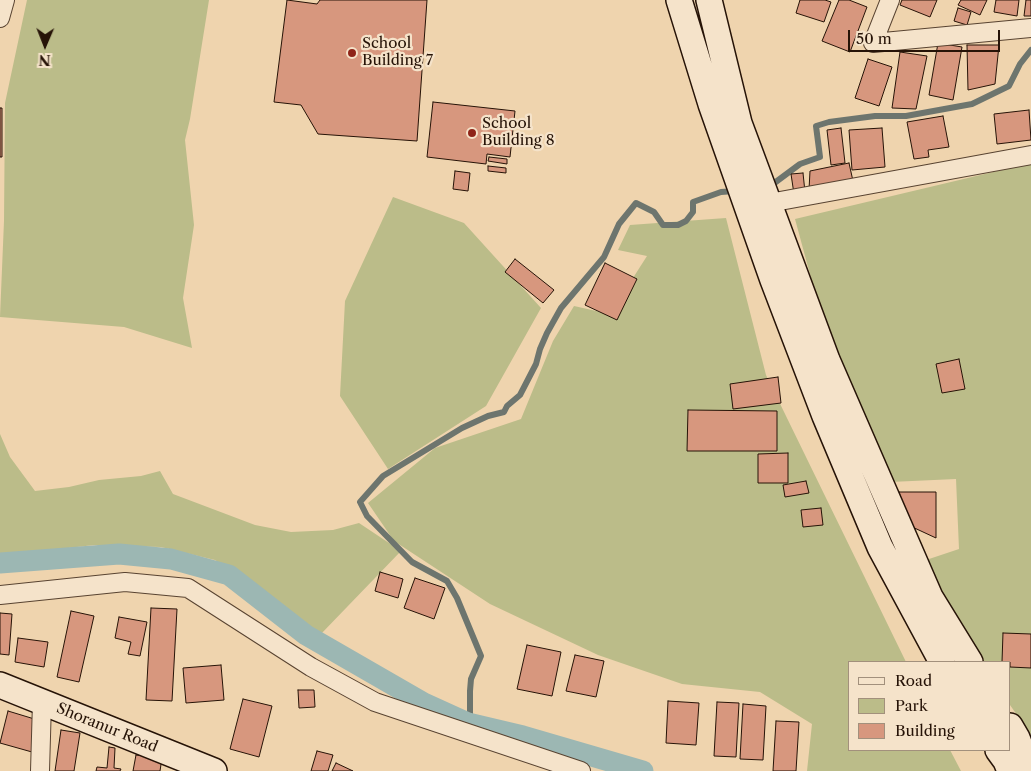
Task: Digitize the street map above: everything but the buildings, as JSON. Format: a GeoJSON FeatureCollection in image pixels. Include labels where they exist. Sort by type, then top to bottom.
{"type":"FeatureCollection","features":[{"type":"Feature","properties":{"kind":"main road"},"geometry":{"type":"LineString","coordinates":[[679,0],[711,104],[769,271],[825,416],[880,547],[941,661]]}},
{"type":"Feature","properties":{"kind":"main road"},"geometry":{"type":"LineString","coordinates":[[709,0],[739,123],[827,360],[926,588],[969,661]]}},
{"type":"Feature","properties":{"kind":"main road","name":"Shoranur Road"},"geometry":{"type":"LineString","coordinates":[[0,685],[214,771]]}},
{"type":"Feature","properties":{"kind":"main road"},"geometry":{"type":"LineString","coordinates":[[1011,728],[1030,771]]}},
{"type":"Feature","properties":{"kind":"main road"},"geometry":{"type":"LineString","coordinates":[[999,751],[1010,771]]}},
{"type":"Feature","properties":{"kind":"street"},"geometry":{"type":"LineString","coordinates":[[0,18],[5,0]]}},
{"type":"Feature","properties":{"kind":"street"},"geometry":{"type":"LineString","coordinates":[[890,0],[873,43],[1031,28]]}},
{"type":"Feature","properties":{"kind":"street"},"geometry":{"type":"LineString","coordinates":[[769,203],[1031,155]]}},
{"type":"Feature","properties":{"kind":"street"},"geometry":{"type":"LineString","coordinates":[[0,595],[125,582],[188,588],[311,667],[375,702],[581,771]]}},
{"type":"Feature","properties":{"kind":"street"},"geometry":{"type":"LineString","coordinates":[[40,771],[42,702]]}},
{"type":"Feature","properties":{"kind":"green space"},"geometry":{"type":"Polygon","coordinates":[[[27,0],[209,0],[185,140],[194,225],[183,298],[192,348],[124,327],[0,317],[4,221],[5,103],[27,0]]]}},
{"type":"Feature","properties":{"kind":"green space"},"geometry":{"type":"Polygon","coordinates":[[[1031,163],[1031,735],[1011,706],[1011,661],[978,661],[926,560],[959,549],[956,479],[890,482],[829,344],[795,219],[1031,163]]]}},
{"type":"Feature","properties":{"kind":"green space"},"geometry":{"type":"Polygon","coordinates":[[[393,197],[464,223],[541,308],[486,406],[388,469],[340,396],[345,301],[393,197]]]}},
{"type":"Feature","properties":{"kind":"green space"},"geometry":{"type":"Polygon","coordinates":[[[726,218],[766,375],[906,661],[848,661],[848,751],[951,751],[961,771],[807,771],[812,724],[760,692],[682,684],[598,655],[490,604],[394,541],[368,503],[435,448],[521,419],[553,341],[574,306],[610,314],[647,256],[618,250],[630,225],[726,218]]]}},
{"type":"Feature","properties":{"kind":"green space"},"geometry":{"type":"Polygon","coordinates":[[[0,434],[10,457],[35,491],[69,487],[99,480],[141,476],[160,471],[173,494],[255,525],[291,532],[333,530],[359,523],[401,551],[320,635],[215,560],[161,547],[94,545],[0,556],[0,434]]]}},
{"type":"Feature","properties":{"kind":"waterway"},"geometry":{"type":"LineString","coordinates":[[769,187],[800,164],[820,157],[816,126],[829,122],[875,116],[906,116],[972,104],[1009,86],[1020,64],[1031,50]]}},
{"type":"Feature","properties":{"kind":"waterway"},"geometry":{"type":"LineString","coordinates":[[468,723],[470,717],[471,679],[481,656],[457,598],[447,581],[412,562],[367,516],[360,502],[383,476],[462,428],[488,416],[504,412],[507,406],[520,395],[536,364],[547,333],[561,308],[604,257],[619,224],[636,203],[654,212],[663,225],[678,225],[686,221],[693,212],[693,202],[721,192],[735,191]]}},
{"type":"Feature","properties":{"kind":"waterway"},"geometry":{"type":"LineString","coordinates":[[0,563],[119,554],[171,559],[229,575],[306,635],[424,703],[468,723],[523,736],[643,771]]}},
{"type":"Feature","properties":{"kind":"place","name":"School Building 7"},"geometry":{"type":"Point","coordinates":[352,53]}},
{"type":"Feature","properties":{"kind":"place","name":"School Building 8"},"geometry":{"type":"Point","coordinates":[472,133]}}]}
